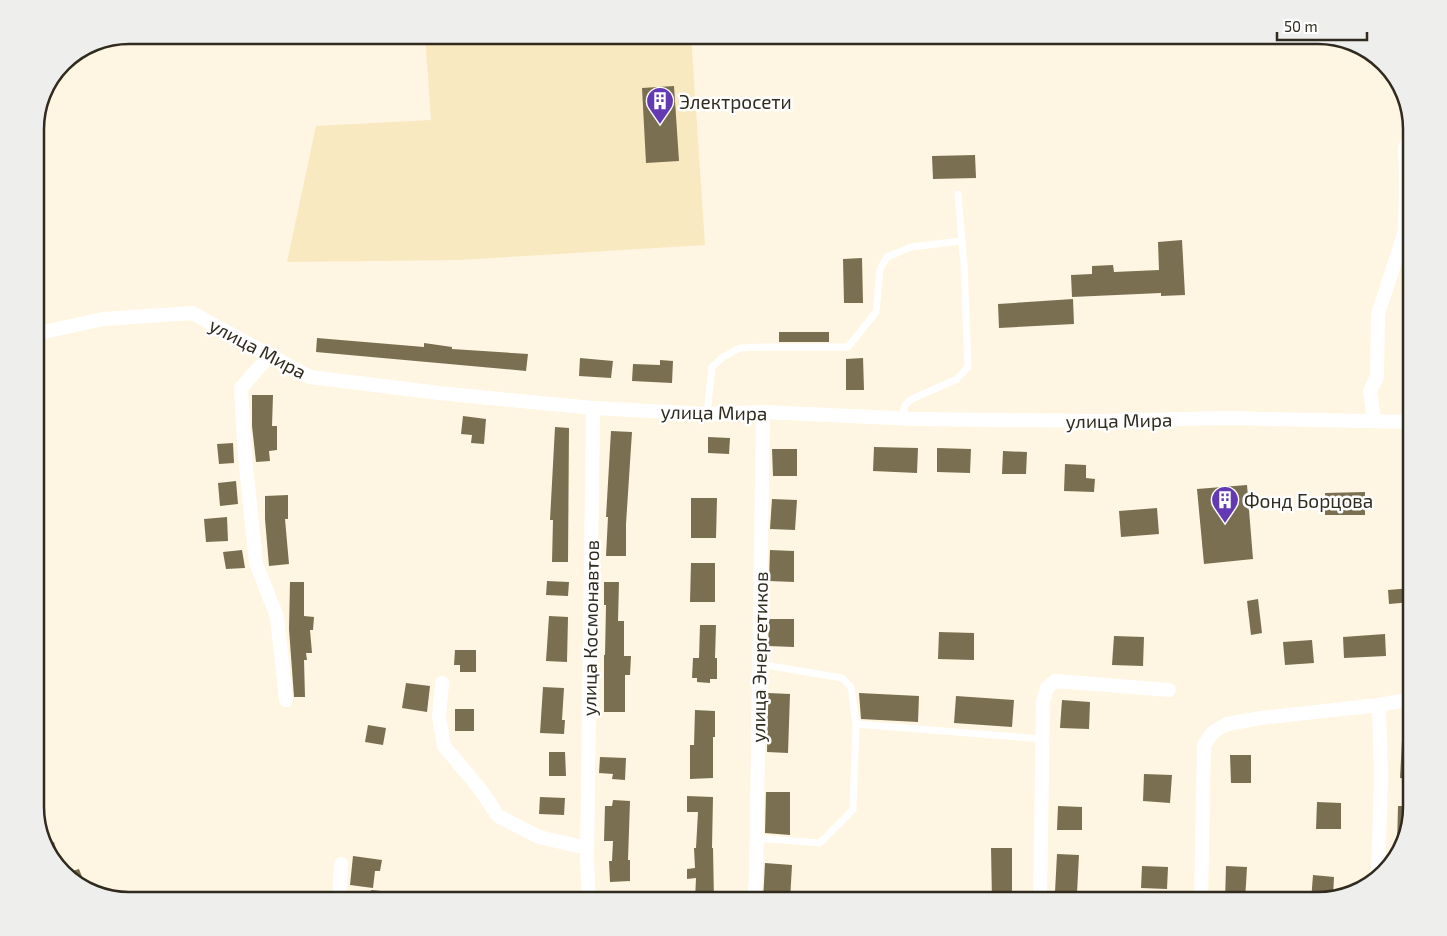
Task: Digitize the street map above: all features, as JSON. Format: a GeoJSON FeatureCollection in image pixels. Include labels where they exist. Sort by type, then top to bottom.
{"type":"FeatureCollection","features":[{"type":"Feature","properties":{"kind":"street"},"geometry":{"type":"LineString","coordinates":[[1374,420],[1370,391],[1377,377],[1378,314],[1403,237]]}},
{"type":"Feature","properties":{"kind":"street","name":"улица Мира"},"geometry":{"type":"LineString","coordinates":[[44,332],[103,318],[192,313],[310,377],[439,393],[593,408],[707,414],[763,412],[902,418],[1096,421],[1226,418],[1403,422]]}},
{"type":"Feature","properties":{"kind":"street"},"geometry":{"type":"LineString","coordinates":[[269,356],[241,388],[245,456],[256,563],[277,617],[286,700]]}},
{"type":"Feature","properties":{"kind":"street","name":"улица Космонавтов"},"geometry":{"type":"LineString","coordinates":[[589,892],[587,848],[593,408]]}},
{"type":"Feature","properties":{"kind":"street","name":"улица Энергетиков"},"geometry":{"type":"LineString","coordinates":[[754,892],[757,838],[763,412]]}},
{"type":"Feature","properties":{"kind":"street"},"geometry":{"type":"LineString","coordinates":[[1040,892],[1043,702],[1047,688],[1055,681],[1169,690]]}},
{"type":"Feature","properties":{"kind":"street"},"geometry":{"type":"LineString","coordinates":[[442,683],[439,716],[444,746],[480,789],[498,816],[539,837],[587,848]]}},
{"type":"Feature","properties":{"kind":"street"},"geometry":{"type":"LineString","coordinates":[[1201,892],[1204,745],[1213,732],[1227,724],[1261,718],[1403,701]]}},
{"type":"Feature","properties":{"kind":"street"},"geometry":{"type":"LineString","coordinates":[[1378,867],[1381,777],[1379,705]]}},
{"type":"Feature","properties":{"kind":"street"},"geometry":{"type":"LineString","coordinates":[[339,892],[341,864]]}},
{"type":"Feature","properties":{"kind":"lane"},"geometry":{"type":"LineString","coordinates":[[902,418],[905,405],[912,399],[957,378],[968,367],[964,264],[958,194]]}},
{"type":"Feature","properties":{"kind":"lane"},"geometry":{"type":"LineString","coordinates":[[707,414],[712,366],[723,357],[740,348],[848,347],[876,312],[880,269],[887,257],[911,247],[962,241]]}},
{"type":"Feature","properties":{"kind":"lane"},"geometry":{"type":"LineString","coordinates":[[757,838],[820,843],[853,810],[856,724],[851,687],[842,678],[759,664]]}},
{"type":"Feature","properties":{"kind":"lane"},"geometry":{"type":"LineString","coordinates":[[856,724],[1042,739]]}},
{"type":"Feature","properties":{"kind":"shaded area"},"geometry":{"type":"Polygon","coordinates":[[[426,44],[692,44],[705,245],[460,260],[287,262],[316,126],[431,120],[426,44]]]}},
{"type":"Feature","properties":{"kind":"building","name":"Электросети"},"geometry":{"type":"Polygon","coordinates":[[[674,86],[679,161],[646,163],[642,88],[674,86]]]}},
{"type":"Feature","properties":{"kind":"building"},"geometry":{"type":"Polygon","coordinates":[[[975,155],[976,178],[933,179],[932,156],[975,155]]]}},
{"type":"Feature","properties":{"kind":"building"},"geometry":{"type":"Polygon","coordinates":[[[1182,240],[1185,295],[1161,296],[1161,293],[1072,297],[1071,275],[1092,274],[1092,266],[1113,265],[1114,272],[1159,270],[1158,242],[1182,240]]]}},
{"type":"Feature","properties":{"kind":"building"},"geometry":{"type":"Polygon","coordinates":[[[862,258],[863,303],[844,303],[843,259],[862,258]]]}},
{"type":"Feature","properties":{"kind":"building"},"geometry":{"type":"Polygon","coordinates":[[[1073,299],[1074,324],[999,328],[998,304],[1073,299]]]}},
{"type":"Feature","properties":{"kind":"building"},"geometry":{"type":"Polygon","coordinates":[[[779,332],[829,332],[829,342],[779,342],[779,332]]]}},
{"type":"Feature","properties":{"kind":"building"},"geometry":{"type":"Polygon","coordinates":[[[317,338],[424,347],[424,343],[452,347],[452,349],[528,354],[526,371],[316,352],[317,338]]]}},
{"type":"Feature","properties":{"kind":"building"},"geometry":{"type":"Polygon","coordinates":[[[580,358],[613,361],[611,378],[579,376],[580,358]]]}},
{"type":"Feature","properties":{"kind":"building"},"geometry":{"type":"Polygon","coordinates":[[[863,358],[864,390],[846,390],[846,359],[863,358]]]}},
{"type":"Feature","properties":{"kind":"building"},"geometry":{"type":"Polygon","coordinates":[[[660,360],[673,361],[672,383],[632,381],[633,364],[660,365],[660,360]]]}},
{"type":"Feature","properties":{"kind":"building"},"geometry":{"type":"Polygon","coordinates":[[[252,395],[273,395],[272,426],[277,426],[277,450],[269,451],[270,461],[256,462],[252,426],[252,395]]]}},
{"type":"Feature","properties":{"kind":"building"},"geometry":{"type":"Polygon","coordinates":[[[463,416],[486,419],[484,444],[471,443],[472,435],[461,434],[463,416]]]}},
{"type":"Feature","properties":{"kind":"building"},"geometry":{"type":"Polygon","coordinates":[[[555,427],[569,428],[568,562],[552,562],[553,520],[550,520],[555,427]]]}},
{"type":"Feature","properties":{"kind":"building"},"geometry":{"type":"Polygon","coordinates":[[[611,431],[632,432],[626,524],[626,556],[606,556],[608,517],[606,517],[611,431]]]}},
{"type":"Feature","properties":{"kind":"building"},"geometry":{"type":"Polygon","coordinates":[[[708,437],[730,438],[729,454],[708,453],[708,437]]]}},
{"type":"Feature","properties":{"kind":"building"},"geometry":{"type":"Polygon","coordinates":[[[233,443],[234,463],[219,464],[217,444],[233,443]]]}},
{"type":"Feature","properties":{"kind":"building"},"geometry":{"type":"Polygon","coordinates":[[[874,447],[918,448],[917,473],[873,471],[874,447]]]}},
{"type":"Feature","properties":{"kind":"building"},"geometry":{"type":"Polygon","coordinates":[[[937,448],[971,449],[970,473],[937,472],[937,448]]]}},
{"type":"Feature","properties":{"kind":"building"},"geometry":{"type":"Polygon","coordinates":[[[772,449],[797,449],[797,476],[773,476],[772,449]]]}},
{"type":"Feature","properties":{"kind":"building"},"geometry":{"type":"Polygon","coordinates":[[[1003,451],[1027,452],[1026,474],[1002,474],[1003,451]]]}},
{"type":"Feature","properties":{"kind":"building"},"geometry":{"type":"Polygon","coordinates":[[[1065,464],[1086,465],[1086,478],[1095,479],[1094,492],[1064,491],[1065,464]]]}},
{"type":"Feature","properties":{"kind":"building"},"geometry":{"type":"Polygon","coordinates":[[[236,481],[238,504],[220,506],[218,483],[236,481]]]}},
{"type":"Feature","properties":{"kind":"building","name":"Фонд Борцова"},"geometry":{"type":"Polygon","coordinates":[[[1247,485],[1253,559],[1204,564],[1197,489],[1247,485]]]}},
{"type":"Feature","properties":{"kind":"building"},"geometry":{"type":"Polygon","coordinates":[[[1365,492],[1365,515],[1325,515],[1325,493],[1365,492]]]}},
{"type":"Feature","properties":{"kind":"building"},"geometry":{"type":"Polygon","coordinates":[[[288,495],[288,519],[285,519],[289,564],[269,566],[265,496],[288,495]]]}},
{"type":"Feature","properties":{"kind":"building"},"geometry":{"type":"Polygon","coordinates":[[[691,498],[717,498],[716,538],[691,538],[691,498]]]}},
{"type":"Feature","properties":{"kind":"building"},"geometry":{"type":"Polygon","coordinates":[[[772,499],[797,500],[795,530],[770,529],[772,499]]]}},
{"type":"Feature","properties":{"kind":"building"},"geometry":{"type":"Polygon","coordinates":[[[1157,508],[1159,534],[1121,537],[1119,511],[1157,508]]]}},
{"type":"Feature","properties":{"kind":"building"},"geometry":{"type":"Polygon","coordinates":[[[227,517],[228,541],[206,542],[204,519],[227,517]]]}},
{"type":"Feature","properties":{"kind":"building"},"geometry":{"type":"Polygon","coordinates":[[[242,550],[245,568],[226,569],[223,552],[242,550]]]}},
{"type":"Feature","properties":{"kind":"building"},"geometry":{"type":"Polygon","coordinates":[[[770,550],[794,551],[794,582],[769,581],[770,550]]]}},
{"type":"Feature","properties":{"kind":"building"},"geometry":{"type":"Polygon","coordinates":[[[691,563],[715,563],[715,602],[690,602],[691,563]]]}},
{"type":"Feature","properties":{"kind":"building"},"geometry":{"type":"Polygon","coordinates":[[[547,581],[569,582],[568,596],[546,595],[547,581]]]}},
{"type":"Feature","properties":{"kind":"building"},"geometry":{"type":"Polygon","coordinates":[[[290,582],[304,582],[304,616],[314,617],[313,630],[310,630],[312,653],[306,653],[307,660],[304,660],[305,697],[294,697],[289,629],[290,582]]]}},
{"type":"Feature","properties":{"kind":"building"},"geometry":{"type":"Polygon","coordinates":[[[604,582],[619,582],[618,621],[624,621],[624,656],[631,656],[630,675],[625,675],[625,712],[604,712],[606,605],[604,605],[604,582]]]}},
{"type":"Feature","properties":{"kind":"building"},"geometry":{"type":"Polygon","coordinates":[[[1403,589],[1403,603],[1389,604],[1388,590],[1403,589]]]}},
{"type":"Feature","properties":{"kind":"building"},"geometry":{"type":"Polygon","coordinates":[[[1258,599],[1262,633],[1251,635],[1247,601],[1258,599]]]}},
{"type":"Feature","properties":{"kind":"building"},"geometry":{"type":"Polygon","coordinates":[[[549,616],[568,617],[567,662],[546,661],[549,616]]]}},
{"type":"Feature","properties":{"kind":"building"},"geometry":{"type":"Polygon","coordinates":[[[769,619],[794,619],[794,647],[768,646],[769,619]]]}},
{"type":"Feature","properties":{"kind":"building"},"geometry":{"type":"Polygon","coordinates":[[[700,625],[716,625],[715,658],[717,658],[717,679],[710,679],[710,683],[697,682],[697,678],[692,678],[693,658],[699,658],[700,625]]]}},
{"type":"Feature","properties":{"kind":"building"},"geometry":{"type":"Polygon","coordinates":[[[939,632],[974,633],[974,660],[938,659],[939,632]]]}},
{"type":"Feature","properties":{"kind":"building"},"geometry":{"type":"Polygon","coordinates":[[[1385,634],[1386,656],[1344,658],[1343,637],[1385,634]]]}},
{"type":"Feature","properties":{"kind":"building"},"geometry":{"type":"Polygon","coordinates":[[[1114,636],[1144,637],[1143,666],[1112,665],[1114,636]]]}},
{"type":"Feature","properties":{"kind":"building"},"geometry":{"type":"Polygon","coordinates":[[[1312,640],[1314,663],[1285,665],[1283,642],[1312,640]]]}},
{"type":"Feature","properties":{"kind":"building"},"geometry":{"type":"Polygon","coordinates":[[[455,650],[476,650],[476,672],[460,672],[460,665],[454,665],[455,650]]]}},
{"type":"Feature","properties":{"kind":"building"},"geometry":{"type":"Polygon","coordinates":[[[406,683],[430,686],[427,712],[402,708],[406,683]]]}},
{"type":"Feature","properties":{"kind":"building"},"geometry":{"type":"Polygon","coordinates":[[[543,687],[564,688],[562,720],[565,720],[564,734],[540,733],[543,687]]]}},
{"type":"Feature","properties":{"kind":"building"},"geometry":{"type":"Polygon","coordinates":[[[768,693],[790,694],[788,753],[767,752],[768,693]]]}},
{"type":"Feature","properties":{"kind":"building"},"geometry":{"type":"Polygon","coordinates":[[[859,693],[919,696],[918,722],[861,719],[859,693]]]}},
{"type":"Feature","properties":{"kind":"building"},"geometry":{"type":"Polygon","coordinates":[[[956,696],[1014,700],[1012,727],[954,723],[956,696]]]}},
{"type":"Feature","properties":{"kind":"building"},"geometry":{"type":"Polygon","coordinates":[[[1062,700],[1090,702],[1089,729],[1060,728],[1062,700]]]}},
{"type":"Feature","properties":{"kind":"building"},"geometry":{"type":"Polygon","coordinates":[[[455,709],[474,709],[474,731],[455,731],[455,709]]]}},
{"type":"Feature","properties":{"kind":"building"},"geometry":{"type":"Polygon","coordinates":[[[695,710],[715,711],[713,778],[690,779],[690,745],[694,745],[695,710]]]}},
{"type":"Feature","properties":{"kind":"building"},"geometry":{"type":"Polygon","coordinates":[[[368,725],[386,728],[383,745],[365,742],[368,725]]]}},
{"type":"Feature","properties":{"kind":"building"},"geometry":{"type":"Polygon","coordinates":[[[1402,740],[1403,778],[1400,778],[1402,740]]]}},
{"type":"Feature","properties":{"kind":"building"},"geometry":{"type":"Polygon","coordinates":[[[549,752],[565,752],[566,776],[549,776],[549,752]]]}},
{"type":"Feature","properties":{"kind":"building"},"geometry":{"type":"Polygon","coordinates":[[[1230,755],[1251,755],[1251,783],[1231,783],[1230,755]]]}},
{"type":"Feature","properties":{"kind":"building"},"geometry":{"type":"Polygon","coordinates":[[[600,757],[626,758],[625,780],[612,779],[613,774],[599,773],[600,757]]]}},
{"type":"Feature","properties":{"kind":"building"},"geometry":{"type":"Polygon","coordinates":[[[1144,774],[1172,775],[1170,803],[1143,801],[1144,774]]]}},
{"type":"Feature","properties":{"kind":"building"},"geometry":{"type":"Polygon","coordinates":[[[766,792],[790,792],[790,835],[765,833],[766,792]]]}},
{"type":"Feature","properties":{"kind":"building"},"geometry":{"type":"Polygon","coordinates":[[[687,796],[713,797],[714,892],[695,892],[696,878],[687,879],[687,869],[695,868],[694,848],[696,848],[698,812],[687,812],[687,796]]]}},
{"type":"Feature","properties":{"kind":"building"},"geometry":{"type":"Polygon","coordinates":[[[540,797],[565,798],[564,815],[539,814],[540,797]]]}},
{"type":"Feature","properties":{"kind":"building"},"geometry":{"type":"Polygon","coordinates":[[[613,800],[630,801],[628,860],[630,860],[630,881],[610,882],[609,861],[612,861],[613,841],[604,841],[605,806],[612,806],[613,800]]]}},
{"type":"Feature","properties":{"kind":"building"},"geometry":{"type":"Polygon","coordinates":[[[1317,802],[1341,803],[1341,829],[1316,829],[1317,802]]]}},
{"type":"Feature","properties":{"kind":"building"},"geometry":{"type":"Polygon","coordinates":[[[1058,806],[1082,807],[1082,830],[1057,830],[1058,806]]]}},
{"type":"Feature","properties":{"kind":"building"},"geometry":{"type":"Polygon","coordinates":[[[1398,806],[1403,806],[1403,818],[1397,839],[1398,806]]]}},
{"type":"Feature","properties":{"kind":"building"},"geometry":{"type":"Polygon","coordinates":[[[54,842],[58,854],[55,850],[51,843],[54,842]]]}},
{"type":"Feature","properties":{"kind":"building"},"geometry":{"type":"Polygon","coordinates":[[[991,848],[1012,848],[1012,892],[992,892],[991,848]]]}},
{"type":"Feature","properties":{"kind":"building"},"geometry":{"type":"Polygon","coordinates":[[[1057,854],[1079,855],[1077,892],[1055,892],[1057,854]]]}},
{"type":"Feature","properties":{"kind":"building"},"geometry":{"type":"Polygon","coordinates":[[[353,856],[382,860],[380,871],[375,871],[373,888],[350,885],[353,856]]]}},
{"type":"Feature","properties":{"kind":"building"},"geometry":{"type":"Polygon","coordinates":[[[765,863],[792,865],[790,892],[763,892],[765,863]]]}},
{"type":"Feature","properties":{"kind":"building"},"geometry":{"type":"Polygon","coordinates":[[[1142,866],[1168,867],[1167,889],[1141,888],[1142,866]]]}},
{"type":"Feature","properties":{"kind":"building"},"geometry":{"type":"Polygon","coordinates":[[[1226,866],[1247,867],[1246,892],[1225,892],[1226,866]]]}},
{"type":"Feature","properties":{"kind":"building"},"geometry":{"type":"Polygon","coordinates":[[[79,869],[83,879],[81,878],[73,871],[79,869]]]}},
{"type":"Feature","properties":{"kind":"building"},"geometry":{"type":"Polygon","coordinates":[[[1313,875],[1334,877],[1333,891],[1312,892],[1313,875]]]}},
{"type":"Feature","properties":{"kind":"building"},"geometry":{"type":"Polygon","coordinates":[[[371,890],[391,892],[371,892],[371,890]]]}},
{"type":"Feature","properties":{"kind":"place","name":"Электросети"},"geometry":{"type":"Point","coordinates":[660,125]}},
{"type":"Feature","properties":{"kind":"place","name":"Фонд Борцова"},"geometry":{"type":"Point","coordinates":[1225,524]}}]}
